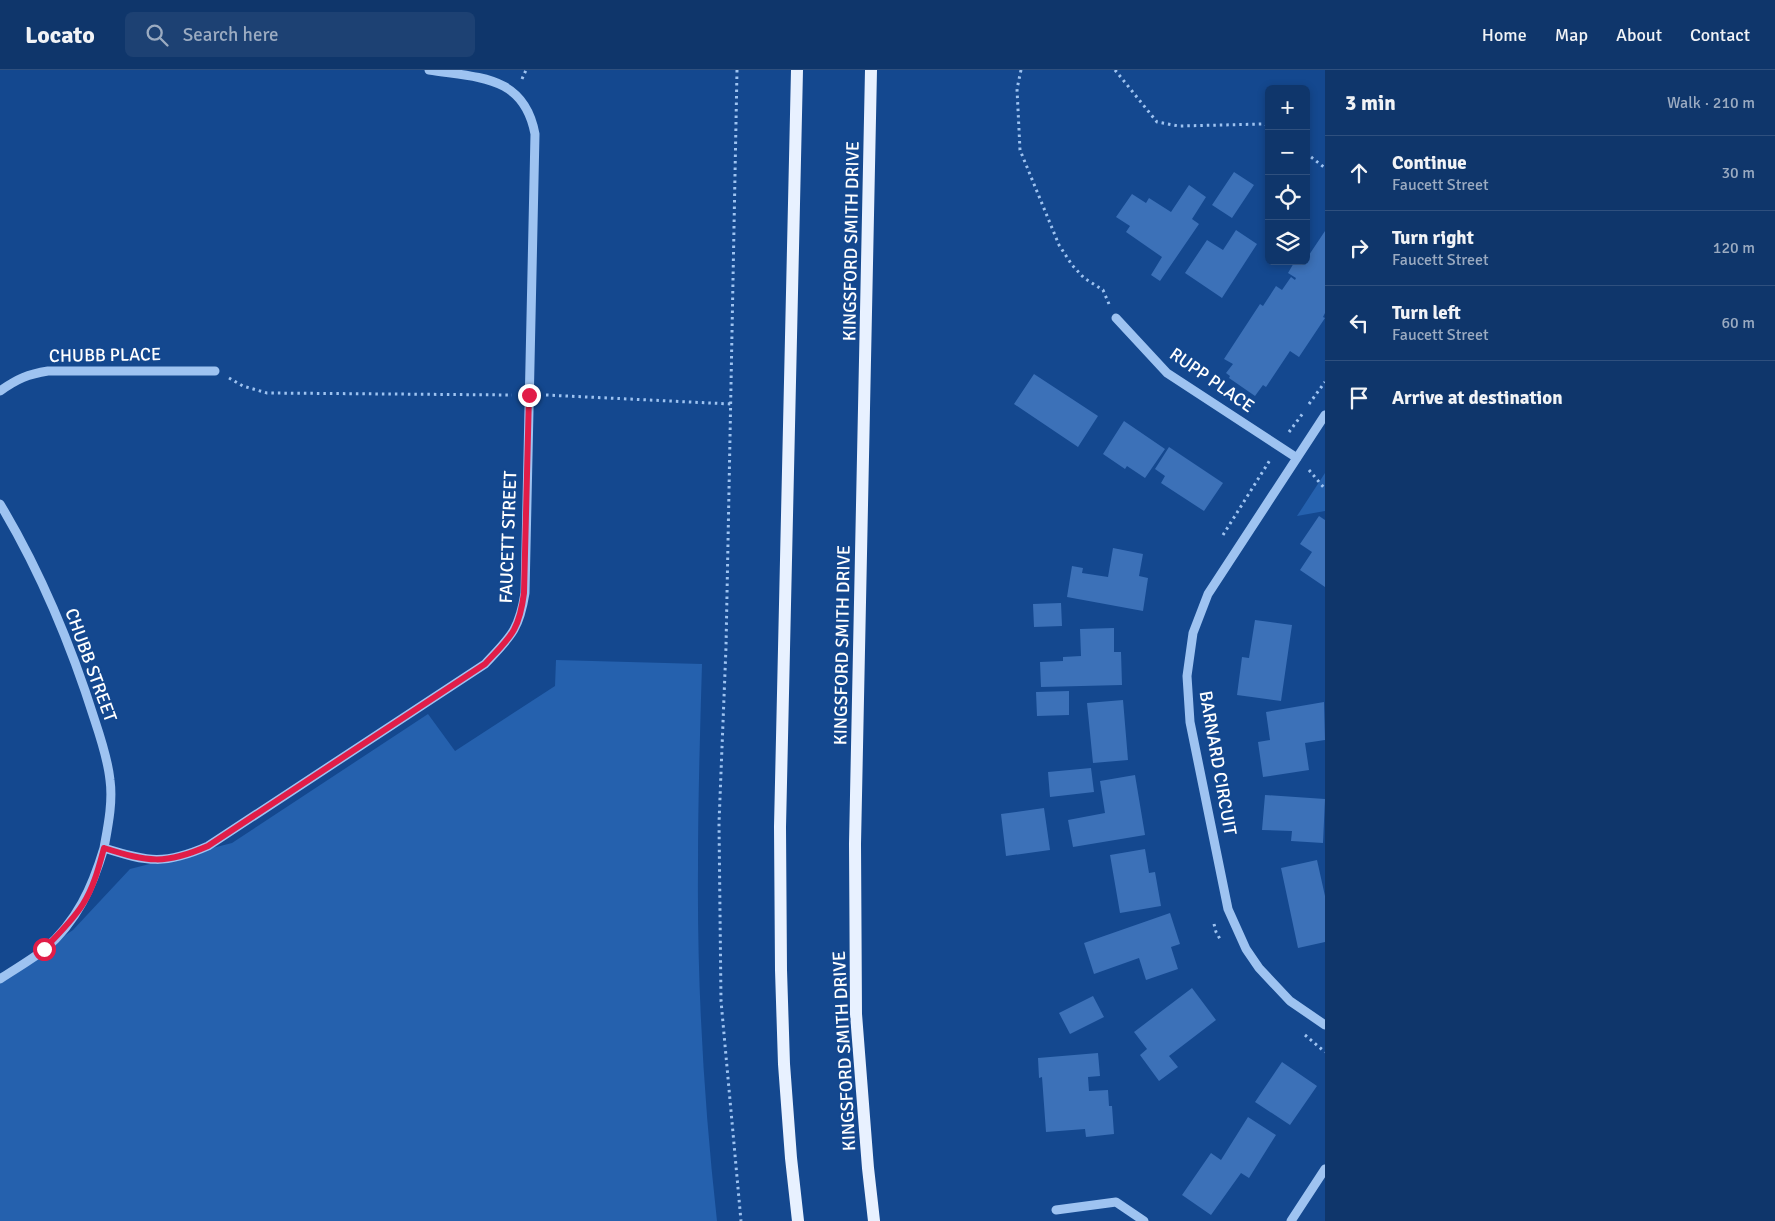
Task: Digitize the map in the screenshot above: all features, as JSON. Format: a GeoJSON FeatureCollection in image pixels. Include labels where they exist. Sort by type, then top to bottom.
{"type":"FeatureCollection","features":[{"type":"Feature","properties":{"kind":"main road"},"geometry":{"type":"LineString","coordinates":[[797,70],[780,827],[780,970],[784,1064],[798,1221]]}},
{"type":"Feature","properties":{"kind":"main road","name":"KINGSFORD SMITH DRIVE"},"geometry":{"type":"LineString","coordinates":[[871,70],[855,844],[856,1014],[874,1221]]}},
{"type":"Feature","properties":{"kind":"street","name":"FAUCETT STREET"},"geometry":{"type":"LineString","coordinates":[[104,848],[131,856],[160,860],[184,856],[208,846],[485,664],[513,634],[521,614],[524,593],[535,134],[532,118],[523,102],[515,93],[496,82],[429,70]]}},
{"type":"Feature","properties":{"kind":"street","name":"RUPP PLACE"},"geometry":{"type":"LineString","coordinates":[[1116,318],[1168,373],[1297,458]]}},
{"type":"Feature","properties":{"kind":"street","name":"CHUBB PLACE"},"geometry":{"type":"LineString","coordinates":[[0,391],[30,373],[48,371],[215,370]]}},
{"type":"Feature","properties":{"kind":"street","name":"BARNARD CIRCUIT"},"geometry":{"type":"LineString","coordinates":[[1325,415],[1208,594],[1193,633],[1187,676],[1190,722],[1228,909],[1246,949],[1259,968],[1290,1001],[1325,1025]]}},
{"type":"Feature","properties":{"kind":"street","name":"CHUBB STREET"},"geometry":{"type":"LineString","coordinates":[[0,504],[52,606],[87,694],[98,730],[110,780],[110,816],[104,848]]}},
{"type":"Feature","properties":{"kind":"street"},"geometry":{"type":"LineString","coordinates":[[0,979],[44,949],[84,903],[96,875],[104,848]]}},
{"type":"Feature","properties":{"kind":"street"},"geometry":{"type":"LineString","coordinates":[[1291,1221],[1325,1169]]}},
{"type":"Feature","properties":{"kind":"street"},"geometry":{"type":"LineString","coordinates":[[1056,1210],[1116,1202],[1144,1221]]}},
{"type":"Feature","properties":{"kind":"path"},"geometry":{"type":"LineString","coordinates":[[737,70],[726,647],[719,823],[721,992],[741,1221]]}},
{"type":"Feature","properties":{"kind":"path"},"geometry":{"type":"LineString","coordinates":[[1021,70],[1017,89],[1020,150],[1059,245],[1072,265],[1084,278],[1103,290],[1116,318]]}},
{"type":"Feature","properties":{"kind":"path"},"geometry":{"type":"LineString","coordinates":[[1115,70],[1157,122],[1179,126],[1265,124]]}},
{"type":"Feature","properties":{"kind":"path"},"geometry":{"type":"LineString","coordinates":[[1310,156],[1325,168]]}},
{"type":"Feature","properties":{"kind":"path"},"geometry":{"type":"LineString","coordinates":[[215,370],[243,386],[267,393],[529,395],[731,404]]}},
{"type":"Feature","properties":{"kind":"path"},"geometry":{"type":"LineString","coordinates":[[1297,458],[1325,489]]}},
{"type":"Feature","properties":{"kind":"shaded area"},"geometry":{"type":"Polygon","coordinates":[[[1325,473],[1325,511],[1297,516],[1325,473]]]}},
{"type":"Feature","properties":{"kind":"shaded area"},"geometry":{"type":"Polygon","coordinates":[[[556,660],[702,664],[698,817],[700,1001],[708,1133],[717,1221],[0,1221],[0,979],[73,930],[130,869],[232,843],[428,714],[455,751],[555,686],[556,660]]]}},
{"type":"Feature","properties":{"kind":"building"},"geometry":{"type":"Polygon","coordinates":[[[1234,172],[1254,185],[1232,218],[1212,205],[1234,172]]]}},
{"type":"Feature","properties":{"kind":"building"},"geometry":{"type":"Polygon","coordinates":[[[1189,185],[1206,197],[1192,219],[1199,224],[1160,281],[1151,275],[1162,257],[1126,232],[1130,226],[1116,217],[1132,194],[1146,203],[1149,198],[1171,212],[1189,185]]]}},
{"type":"Feature","properties":{"kind":"building"},"geometry":{"type":"Polygon","coordinates":[[[1236,230],[1257,244],[1222,298],[1185,273],[1207,240],[1223,250],[1236,230]]]}},
{"type":"Feature","properties":{"kind":"building"},"geometry":{"type":"Polygon","coordinates":[[[1325,231],[1325,313],[1323,317],[1325,318],[1299,357],[1290,351],[1266,387],[1263,385],[1255,396],[1229,378],[1230,376],[1226,373],[1233,364],[1224,359],[1260,304],[1263,306],[1276,286],[1282,290],[1291,277],[1295,280],[1296,278],[1288,273],[1293,265],[1310,265],[1310,254],[1325,231]]]}},
{"type":"Feature","properties":{"kind":"building"},"geometry":{"type":"Polygon","coordinates":[[[1034,374],[1098,416],[1078,447],[1014,404],[1034,374]]]}},
{"type":"Feature","properties":{"kind":"building"},"geometry":{"type":"Polygon","coordinates":[[[1124,421],[1165,449],[1145,478],[1127,466],[1125,469],[1103,454],[1124,421]]]}},
{"type":"Feature","properties":{"kind":"building"},"geometry":{"type":"Polygon","coordinates":[[[1169,447],[1223,483],[1204,511],[1161,483],[1165,476],[1155,469],[1169,447]]]}},
{"type":"Feature","properties":{"kind":"building"},"geometry":{"type":"Polygon","coordinates":[[[1319,516],[1325,520],[1325,587],[1300,570],[1312,552],[1300,544],[1319,516]]]}},
{"type":"Feature","properties":{"kind":"building"},"geometry":{"type":"Polygon","coordinates":[[[1113,548],[1143,554],[1139,576],[1148,578],[1143,611],[1067,597],[1072,566],[1083,568],[1082,573],[1108,577],[1113,548]]]}},
{"type":"Feature","properties":{"kind":"building"},"geometry":{"type":"Polygon","coordinates":[[[1061,603],[1062,626],[1034,627],[1033,604],[1061,603]]]}},
{"type":"Feature","properties":{"kind":"building"},"geometry":{"type":"Polygon","coordinates":[[[1255,620],[1292,625],[1281,701],[1237,695],[1242,657],[1249,658],[1255,620]]]}},
{"type":"Feature","properties":{"kind":"building"},"geometry":{"type":"Polygon","coordinates":[[[1114,628],[1114,652],[1121,652],[1122,685],[1041,687],[1040,662],[1063,661],[1063,657],[1081,656],[1080,629],[1114,628]]]}},
{"type":"Feature","properties":{"kind":"building"},"geometry":{"type":"Polygon","coordinates":[[[1069,691],[1069,715],[1037,716],[1036,692],[1069,691]]]}},
{"type":"Feature","properties":{"kind":"building"},"geometry":{"type":"Polygon","coordinates":[[[1123,700],[1128,760],[1093,763],[1087,703],[1123,700]]]}},
{"type":"Feature","properties":{"kind":"building"},"geometry":{"type":"Polygon","coordinates":[[[1324,702],[1325,740],[1305,743],[1309,770],[1263,777],[1258,742],[1270,740],[1266,712],[1324,702]]]}},
{"type":"Feature","properties":{"kind":"building"},"geometry":{"type":"Polygon","coordinates":[[[1091,768],[1094,792],[1050,797],[1048,772],[1091,768]]]}},
{"type":"Feature","properties":{"kind":"building"},"geometry":{"type":"Polygon","coordinates":[[[1135,775],[1145,835],[1073,847],[1068,820],[1105,813],[1100,781],[1135,775]]]}},
{"type":"Feature","properties":{"kind":"building"},"geometry":{"type":"Polygon","coordinates":[[[1265,795],[1325,799],[1323,843],[1291,841],[1292,831],[1262,830],[1265,795]]]}},
{"type":"Feature","properties":{"kind":"building"},"geometry":{"type":"Polygon","coordinates":[[[1044,808],[1050,850],[1006,856],[1001,814],[1044,808]]]}},
{"type":"Feature","properties":{"kind":"building"},"geometry":{"type":"Polygon","coordinates":[[[1145,849],[1149,873],[1155,872],[1161,906],[1120,913],[1110,855],[1145,849]]]}},
{"type":"Feature","properties":{"kind":"building"},"geometry":{"type":"Polygon","coordinates":[[[1317,860],[1325,896],[1325,942],[1298,948],[1281,868],[1317,860]]]}},
{"type":"Feature","properties":{"kind":"building"},"geometry":{"type":"Polygon","coordinates":[[[1170,913],[1180,944],[1171,947],[1178,969],[1146,980],[1139,958],[1094,974],[1084,943],[1170,913]]]}},
{"type":"Feature","properties":{"kind":"building"},"geometry":{"type":"Polygon","coordinates":[[[1192,988],[1216,1020],[1169,1056],[1178,1067],[1159,1081],[1140,1055],[1147,1049],[1134,1032],[1192,988]]]}},
{"type":"Feature","properties":{"kind":"building"},"geometry":{"type":"Polygon","coordinates":[[[1093,996],[1104,1017],[1070,1034],[1059,1013],[1093,996]]]}},
{"type":"Feature","properties":{"kind":"building"},"geometry":{"type":"Polygon","coordinates":[[[1098,1053],[1100,1076],[1088,1077],[1089,1091],[1108,1090],[1109,1106],[1112,1106],[1114,1134],[1086,1137],[1085,1129],[1046,1132],[1042,1077],[1039,1078],[1038,1058],[1098,1053]]]}},
{"type":"Feature","properties":{"kind":"building"},"geometry":{"type":"Polygon","coordinates":[[[1282,1062],[1317,1086],[1290,1125],[1255,1102],[1282,1062]]]}},
{"type":"Feature","properties":{"kind":"building"},"geometry":{"type":"Polygon","coordinates":[[[1248,1117],[1276,1135],[1249,1178],[1241,1173],[1211,1215],[1182,1195],[1211,1153],[1221,1160],[1248,1117]]]}},
{"type":"Feature","properties":{"kind":"route"},"geometry":{"type":"LineString","coordinates":[[44,949],[84,903],[96,875],[104,848],[131,856],[160,860],[184,856],[208,846],[485,664],[513,634],[521,614],[524,593],[529,395]]}}]}
